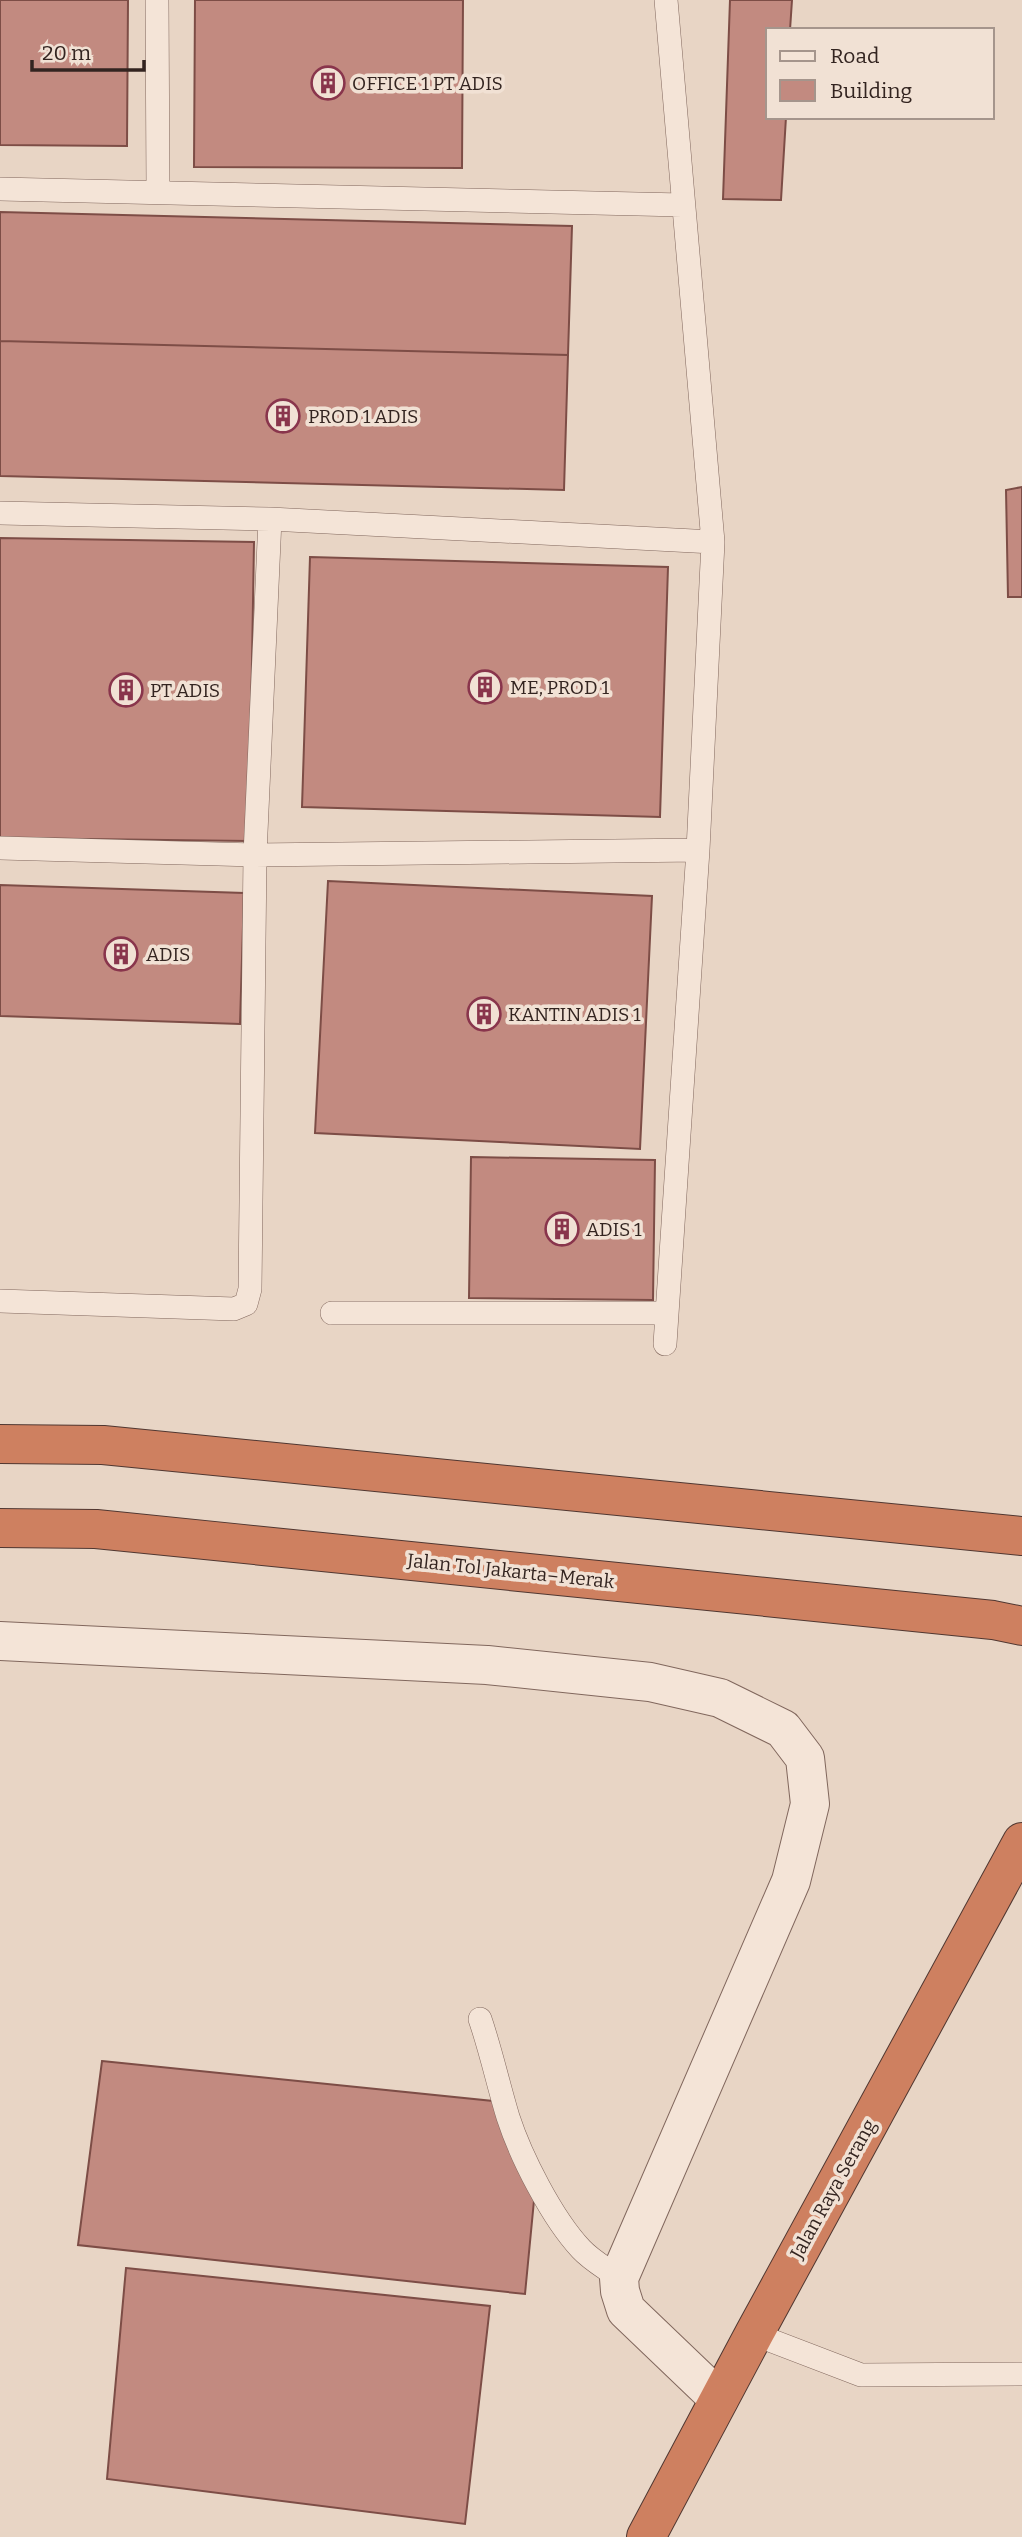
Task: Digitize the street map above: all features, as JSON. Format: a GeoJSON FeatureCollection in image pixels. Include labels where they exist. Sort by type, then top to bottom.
{"type":"FeatureCollection","features":[{"type":"Feature","properties":{"kind":"highway"},"geometry":{"type":"LineString","coordinates":[[0,1444],[117,1446],[1022,1536]]}},
{"type":"Feature","properties":{"kind":"highway","name":"Jalan Tol Jakarta–Merak"},"geometry":{"type":"LineString","coordinates":[[0,1528],[96,1529],[993,1620],[1022,1626]]}},
{"type":"Feature","properties":{"kind":"highway","name":"Jalan Raya Serang"},"geometry":{"type":"LineString","coordinates":[[646,2537],[1022,1843]]}},
{"type":"Feature","properties":{"kind":"street"},"geometry":{"type":"LineString","coordinates":[[0,1641],[488,1665],[650,1682],[720,1698],[783,1729],[805,1758],[810,1804],[791,1881],[620,2278],[620,2291],[626,2310],[719,2399]]}},
{"type":"Feature","properties":{"kind":"lane"},"geometry":{"type":"LineString","coordinates":[[157,0],[158,191]]}},
{"type":"Feature","properties":{"kind":"lane"},"geometry":{"type":"LineString","coordinates":[[665,1344],[698,850],[713,542],[666,0]]}},
{"type":"Feature","properties":{"kind":"lane"},"geometry":{"type":"LineString","coordinates":[[0,188],[682,205]]}},
{"type":"Feature","properties":{"kind":"lane"},"geometry":{"type":"LineString","coordinates":[[0,513],[270,519],[713,542]]}},
{"type":"Feature","properties":{"kind":"lane"},"geometry":{"type":"LineString","coordinates":[[0,1301],[234,1309],[246,1304],[250,1289],[255,855],[270,519]]}},
{"type":"Feature","properties":{"kind":"lane"},"geometry":{"type":"LineString","coordinates":[[0,848],[255,855],[698,850]]}},
{"type":"Feature","properties":{"kind":"lane"},"geometry":{"type":"LineString","coordinates":[[332,1313],[667,1313]]}},
{"type":"Feature","properties":{"kind":"lane"},"geometry":{"type":"LineString","coordinates":[[480,2018],[509,2118],[525,2159],[552,2208],[581,2250],[620,2278]]}},
{"type":"Feature","properties":{"kind":"lane"},"geometry":{"type":"LineString","coordinates":[[754,2334],[861,2375],[1022,2374]]}},
{"type":"Feature","properties":{"kind":"building"},"geometry":{"type":"Polygon","coordinates":[[[0,0],[128,0],[127,146],[0,145],[0,0]]]}},
{"type":"Feature","properties":{"kind":"building","name":"OFFICE 1 PT ADIS"},"geometry":{"type":"Polygon","coordinates":[[[195,0],[463,0],[462,168],[194,167],[195,0]]]}},
{"type":"Feature","properties":{"kind":"building"},"geometry":{"type":"Polygon","coordinates":[[[730,0],[792,0],[790,28],[766,28],[766,119],[786,119],[781,200],[723,199],[730,0]]]}},
{"type":"Feature","properties":{"kind":"building","name":"PROD 1 ADIS"},"geometry":{"type":"Polygon","coordinates":[[[0,212],[572,226],[568,355],[0,341],[0,212]]]}},
{"type":"Feature","properties":{"kind":"building","name":"PROD 1 ADIS"},"geometry":{"type":"Polygon","coordinates":[[[0,341],[568,355],[564,490],[0,476],[0,341]]]}},
{"type":"Feature","properties":{"kind":"building"},"geometry":{"type":"Polygon","coordinates":[[[1022,487],[1022,597],[1008,597],[1006,490],[1022,487]]]}},
{"type":"Feature","properties":{"kind":"building","name":"PT ADIS"},"geometry":{"type":"Polygon","coordinates":[[[0,538],[254,542],[249,841],[0,838],[0,538]]]}},
{"type":"Feature","properties":{"kind":"building","name":"ME, PROD 1"},"geometry":{"type":"Polygon","coordinates":[[[310,557],[668,567],[660,817],[302,807],[310,557]]]}},
{"type":"Feature","properties":{"kind":"building","name":"KANTIN ADIS 1"},"geometry":{"type":"Polygon","coordinates":[[[328,881],[652,896],[640,1149],[315,1133],[328,881]]]}},
{"type":"Feature","properties":{"kind":"building","name":"ADIS"},"geometry":{"type":"Polygon","coordinates":[[[0,885],[244,893],[240,1024],[0,1016],[0,885]]]}},
{"type":"Feature","properties":{"kind":"building","name":"ADIS 1"},"geometry":{"type":"Polygon","coordinates":[[[471,1157],[655,1160],[653,1300],[469,1298],[471,1157]]]}},
{"type":"Feature","properties":{"kind":"building"},"geometry":{"type":"Polygon","coordinates":[[[102,2061],[493,2101],[535,2190],[525,2294],[78,2245],[102,2061]]]}},
{"type":"Feature","properties":{"kind":"building"},"geometry":{"type":"Polygon","coordinates":[[[126,2268],[490,2306],[465,2524],[107,2479],[126,2268]]]}},
{"type":"Feature","properties":{"kind":"place","name":"OFFICE 1 PT ADIS"},"geometry":{"type":"Point","coordinates":[328,83]}},
{"type":"Feature","properties":{"kind":"place","name":"PROD 1 ADIS"},"geometry":{"type":"Point","coordinates":[283,416]}},
{"type":"Feature","properties":{"kind":"place","name":"ME, PROD 1"},"geometry":{"type":"Point","coordinates":[485,687]}},
{"type":"Feature","properties":{"kind":"place","name":"PT ADIS"},"geometry":{"type":"Point","coordinates":[126,690]}},
{"type":"Feature","properties":{"kind":"place","name":"ADIS"},"geometry":{"type":"Point","coordinates":[121,954]}},
{"type":"Feature","properties":{"kind":"place","name":"KANTIN ADIS 1"},"geometry":{"type":"Point","coordinates":[484,1014]}},
{"type":"Feature","properties":{"kind":"place","name":"ADIS 1"},"geometry":{"type":"Point","coordinates":[562,1229]}}]}
